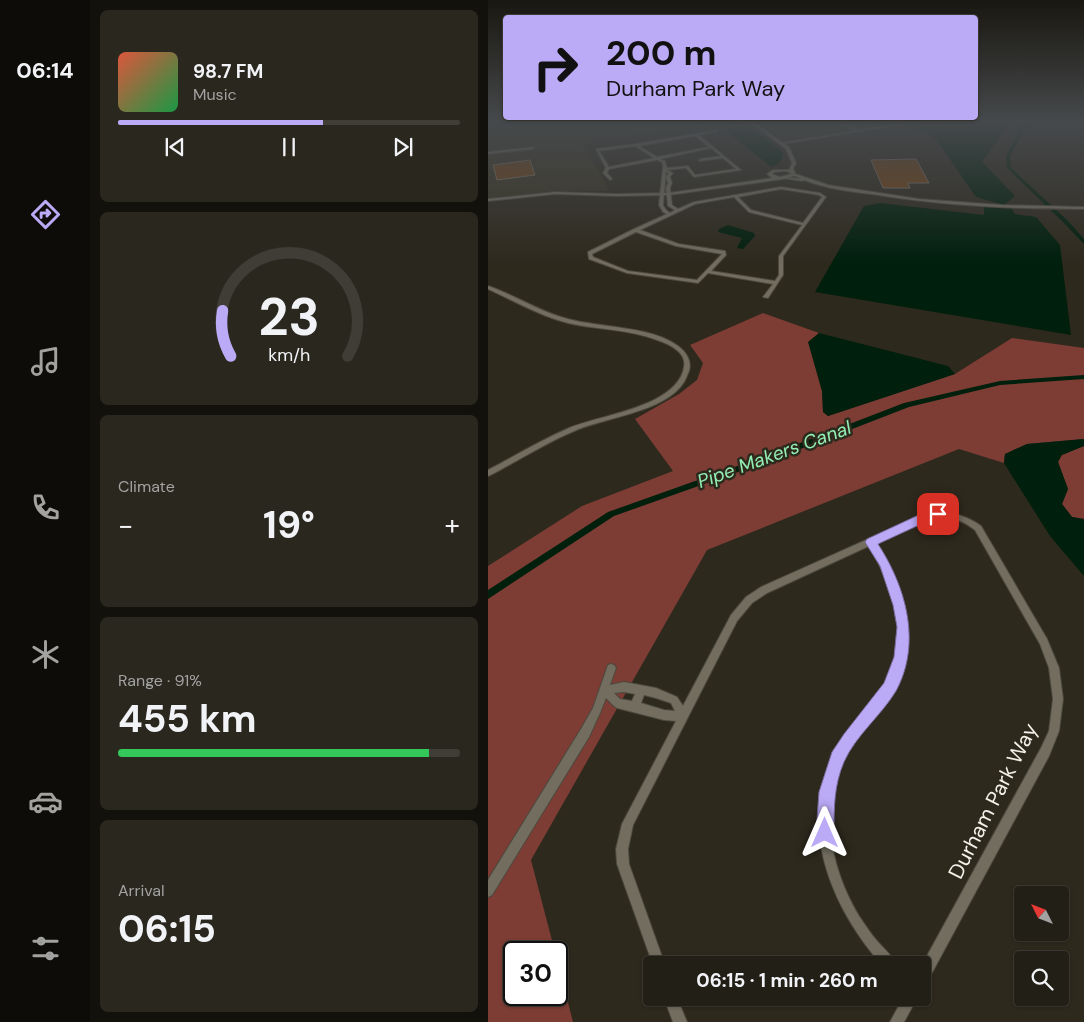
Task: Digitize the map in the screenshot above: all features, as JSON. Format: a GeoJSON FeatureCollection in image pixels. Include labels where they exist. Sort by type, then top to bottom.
{"type":"FeatureCollection","features":[{"type":"Feature","properties":{"kind":"street"},"geometry":{"type":"LineString","coordinates":[[608,169],[606,173],[610,179]]}},
{"type":"Feature","properties":{"kind":"street"},"geometry":{"type":"LineString","coordinates":[[665,170],[675,169]]}},
{"type":"Feature","properties":{"kind":"street"},"geometry":{"type":"LineString","coordinates":[[688,169],[700,184]]}},
{"type":"Feature","properties":{"kind":"street"},"geometry":{"type":"LineString","coordinates":[[694,176],[739,170],[737,169]]}},
{"type":"Feature","properties":{"kind":"street"},"geometry":{"type":"LineString","coordinates":[[753,182],[763,179],[781,169]]}},
{"type":"Feature","properties":{"kind":"street"},"geometry":{"type":"LineString","coordinates":[[791,169],[793,173]]}},
{"type":"Feature","properties":{"kind":"street"},"geometry":{"type":"LineString","coordinates":[[665,170],[671,174],[668,177],[670,183],[668,188],[670,206],[677,210]]}},
{"type":"Feature","properties":{"kind":"street"},"geometry":{"type":"LineString","coordinates":[[665,170],[661,195],[662,208],[669,214]]}},
{"type":"Feature","properties":{"kind":"street"},"geometry":{"type":"LineString","coordinates":[[778,170],[793,173],[818,183]]}},
{"type":"Feature","properties":{"kind":"street"},"geometry":{"type":"LineString","coordinates":[[488,200],[568,192],[661,195],[783,178],[793,173]]}},
{"type":"Feature","properties":{"kind":"street"},"geometry":{"type":"LineString","coordinates":[[769,174],[773,177],[914,200],[1012,208],[1084,208]]}},
{"type":"Feature","properties":{"kind":"street"},"geometry":{"type":"LineString","coordinates":[[635,230],[678,245],[723,252],[724,254],[701,281],[689,282],[627,272],[590,256],[593,251],[635,230],[677,210],[694,203],[781,188],[820,194],[824,197],[781,256],[781,275],[766,297]]}},
{"type":"Feature","properties":{"kind":"street"},"geometry":{"type":"LineString","coordinates":[[734,196],[750,211],[804,224]]}},
{"type":"Feature","properties":{"kind":"street"},"geometry":{"type":"LineString","coordinates":[[708,272],[776,283]]}},
{"type":"Feature","properties":{"kind":"street"},"geometry":{"type":"LineString","coordinates":[[488,287],[556,318],[662,339],[680,349],[688,364],[680,385],[662,398],[650,404],[574,428],[488,473]]}},
{"type":"Feature","properties":{"kind":"street","name":"Durham Park Way"},"geometry":{"type":"LineString","coordinates":[[656,956],[623,864],[622,849],[628,824],[734,618],[749,600],[774,585],[927,516],[938,514],[960,517],[975,525],[986,538],[1044,642],[1054,668],[1057,688],[1056,720],[1048,747],[931,960]]}},
{"type":"Feature","properties":{"kind":"street"},"geometry":{"type":"LineString","coordinates":[[871,542],[885,565],[900,605],[903,627],[902,652],[890,687],[842,748],[835,763],[827,792],[825,833],[833,874],[845,903],[866,938],[882,956]]}},
{"type":"Feature","properties":{"kind":"street"},"geometry":{"type":"LineString","coordinates":[[488,891],[579,744],[605,690],[611,668]]}},
{"type":"Feature","properties":{"kind":"street"},"geometry":{"type":"LineString","coordinates":[[605,690],[624,687],[642,690],[674,700],[684,716]]}},
{"type":"Feature","properties":{"kind":"street"},"geometry":{"type":"LineString","coordinates":[[605,690],[617,703],[635,706],[664,715],[684,716]]}},
{"type":"Feature","properties":{"kind":"street"},"geometry":{"type":"LineString","coordinates":[[635,706],[642,690]]}},
{"type":"Feature","properties":{"kind":"street"},"geometry":{"type":"LineString","coordinates":[[674,1006],[680,1022]]}},
{"type":"Feature","properties":{"kind":"street"},"geometry":{"type":"LineString","coordinates":[[897,1022],[906,1006]]}},
{"type":"Feature","properties":{"kind":"shaded area"},"geometry":{"type":"Polygon","coordinates":[[[488,169],[597,169],[610,191],[556,191],[488,198],[488,169]]]}},
{"type":"Feature","properties":{"kind":"shaded area"},"geometry":{"type":"Polygon","coordinates":[[[956,169],[988,169],[1015,196],[1004,205],[976,197],[956,169]]]}},
{"type":"Feature","properties":{"kind":"shaded area"},"geometry":{"type":"Polygon","coordinates":[[[880,203],[984,215],[984,207],[1012,209],[1015,214],[1036,217],[1060,245],[1071,335],[815,292],[864,206],[880,203]]]}},
{"type":"Feature","properties":{"kind":"shaded area"},"geometry":{"type":"Polygon","coordinates":[[[728,225],[754,233],[755,236],[743,249],[737,248],[742,238],[718,232],[719,229],[728,225]]]}},
{"type":"Feature","properties":{"kind":"shaded area"},"geometry":{"type":"Polygon","coordinates":[[[763,313],[819,333],[809,343],[822,391],[823,412],[828,416],[955,374],[1012,338],[1084,348],[1084,439],[1027,444],[1005,454],[1004,463],[959,449],[707,550],[531,860],[552,941],[503,941],[503,1006],[568,1006],[568,1002],[573,1022],[488,1022],[488,566],[582,506],[673,471],[635,419],[679,394],[697,380],[703,363],[690,345],[763,313]]]}},
{"type":"Feature","properties":{"kind":"shaded area"},"geometry":{"type":"Polygon","coordinates":[[[819,333],[948,366],[955,374],[828,416],[823,412],[822,391],[808,342],[819,333]]]}},
{"type":"Feature","properties":{"kind":"shaded area"},"geometry":{"type":"Polygon","coordinates":[[[1084,439],[1084,446],[1062,455],[1058,462],[1068,489],[1062,504],[1072,517],[1084,519],[1084,576],[1050,536],[1004,463],[1005,454],[1027,444],[1084,439]]]}},
{"type":"Feature","properties":{"kind":"shaded area"},"geometry":{"type":"Polygon","coordinates":[[[1084,446],[1084,519],[1072,517],[1062,504],[1068,489],[1058,462],[1061,455],[1084,446]]]}},
{"type":"Feature","properties":{"kind":"building"},"geometry":{"type":"Polygon","coordinates":[[[494,169],[533,169],[535,175],[497,180],[494,169]]]}},
{"type":"Feature","properties":{"kind":"building"},"geometry":{"type":"Polygon","coordinates":[[[875,169],[921,169],[929,183],[908,183],[910,188],[883,188],[875,169]]]}},
{"type":"Feature","properties":{"kind":"waterway","name":"Pipe Makers Canal"},"geometry":{"type":"LineString","coordinates":[[1010,169],[1065,221],[1085,244]]}},
{"type":"Feature","properties":{"kind":"waterway","name":"Pipe Makers Canal"},"geometry":{"type":"LineString","coordinates":[[488,595],[611,514],[777,455],[907,405],[1000,383],[1085,377]]}},
{"type":"Feature","properties":{"kind":"route"},"geometry":{"type":"LineString","coordinates":[[825,833],[825,805],[833,768],[842,748],[890,687],[901,657],[903,627],[900,605],[885,565],[871,542],[927,516],[938,514]]}}]}
